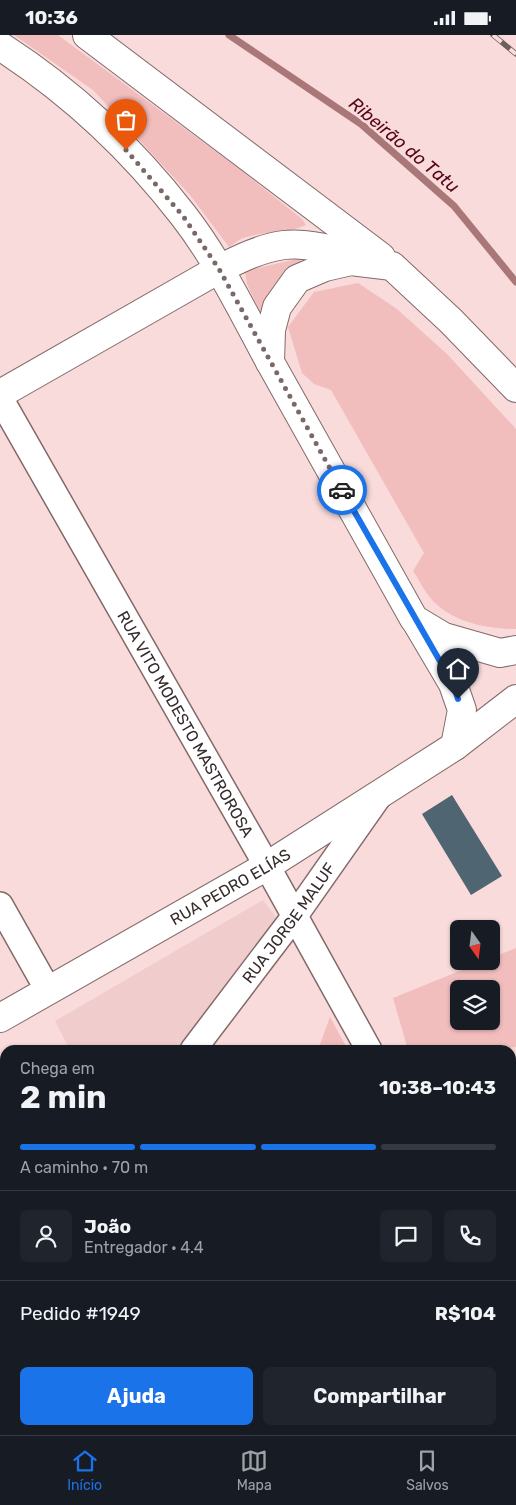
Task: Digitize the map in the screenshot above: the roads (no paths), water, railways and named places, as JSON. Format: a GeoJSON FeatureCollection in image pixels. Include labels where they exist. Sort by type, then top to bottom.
{"type":"FeatureCollection","features":[{"type":"Feature","properties":{"kind":"main road"},"geometry":{"type":"LineString","coordinates":[[87,35],[392,265],[512,380]]}},
{"type":"Feature","properties":{"kind":"main road"},"geometry":{"type":"LineString","coordinates":[[0,46],[30,65],[87,111],[113,137],[139,164],[183,216],[219,269],[414,619],[453,684],[462,710],[455,746]]}},
{"type":"Feature","properties":{"kind":"main road"},"geometry":{"type":"LineString","coordinates":[[0,394],[219,269],[251,254],[284,245],[324,247],[392,265]]}},
{"type":"Feature","properties":{"kind":"main road"},"geometry":{"type":"LineString","coordinates":[[270,362],[271,330],[277,307],[297,279],[325,267],[351,261],[392,265]]}},
{"type":"Feature","properties":{"kind":"main road"},"geometry":{"type":"LineString","coordinates":[[414,619],[444,637],[500,653],[516,650]]}},
{"type":"Feature","properties":{"kind":"main road","name":"RUA PEDRO ELÍAS"},"geometry":{"type":"LineString","coordinates":[[0,1018],[267,866],[455,746],[516,699]]}},
{"type":"Feature","properties":{"kind":"street","name":"RUA VITO MODESTO MASTROROSA"},"geometry":{"type":"LineString","coordinates":[[0,398],[267,866],[366,1045]]}},
{"type":"Feature","properties":{"kind":"street","name":"RUA JORGE MALUF"},"geometry":{"type":"LineString","coordinates":[[197,1045],[294,917],[380,795]]}},
{"type":"Feature","properties":{"kind":"street"},"geometry":{"type":"LineString","coordinates":[[0,905],[48,990]]}},
{"type":"Feature","properties":{"kind":"waterway","name":"Ribeirão do Tatu"},"geometry":{"type":"LineString","coordinates":[[229,35],[361,124],[454,206],[516,282]]}},
{"type":"Feature","properties":{"kind":"railway"},"geometry":{"type":"LineString","coordinates":[[493,35],[516,54]]}}]}
